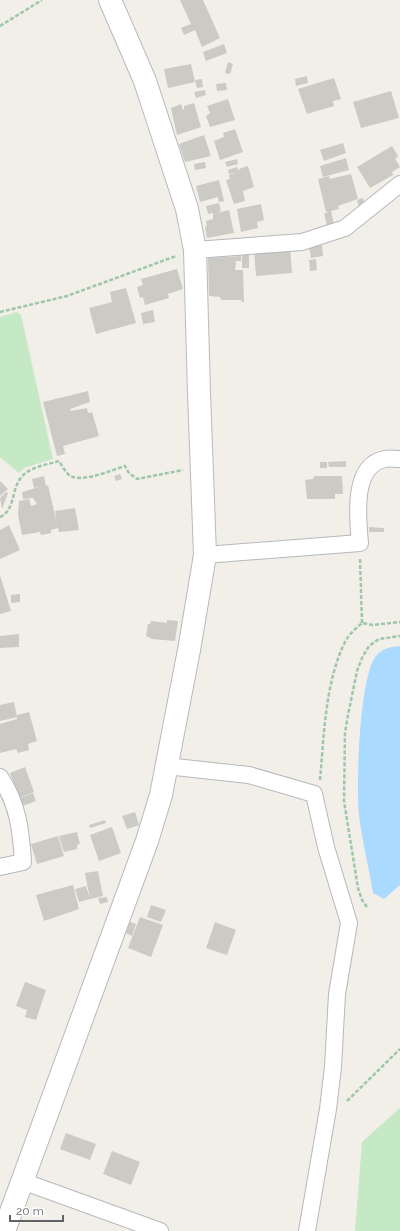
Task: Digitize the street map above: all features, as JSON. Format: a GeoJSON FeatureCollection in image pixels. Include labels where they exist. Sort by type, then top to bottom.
{"type":"FeatureCollection","features":[{"type":"Feature","properties":{"kind":"street"},"geometry":{"type":"LineString","coordinates":[[4,1231],[146,841],[161,795],[205,555],[201,467],[196,250],[187,209],[145,81],[110,0]]}},
{"type":"Feature","properties":{"kind":"street"},"geometry":{"type":"LineString","coordinates":[[196,250],[302,242],[346,228],[400,184]]}},
{"type":"Feature","properties":{"kind":"street"},"geometry":{"type":"LineString","coordinates":[[205,555],[360,543],[357,507],[359,489],[363,478],[378,461],[400,458]]}},
{"type":"Feature","properties":{"kind":"street"},"geometry":{"type":"LineString","coordinates":[[166,766],[249,775],[314,794],[326,847],[349,923],[338,994],[334,1067],[307,1231]]}},
{"type":"Feature","properties":{"kind":"street"},"geometry":{"type":"LineString","coordinates":[[0,777],[14,806],[21,830],[23,862],[0,867]]}},
{"type":"Feature","properties":{"kind":"street"},"geometry":{"type":"LineString","coordinates":[[22,1181],[160,1231]]}},
{"type":"Feature","properties":{"kind":"path"},"geometry":{"type":"LineString","coordinates":[[0,26],[42,0]]}},
{"type":"Feature","properties":{"kind":"path"},"geometry":{"type":"LineString","coordinates":[[0,312],[67,296],[196,250]]}},
{"type":"Feature","properties":{"kind":"path"},"geometry":{"type":"LineString","coordinates":[[0,517],[6,514],[10,508],[20,479],[37,467],[59,461],[68,474],[74,477],[94,476],[125,466],[129,473],[137,479],[201,467]]}},
{"type":"Feature","properties":{"kind":"path"},"geometry":{"type":"LineString","coordinates":[[314,794],[319,789],[328,705],[337,663],[344,643],[350,634],[362,623],[360,543]]}},
{"type":"Feature","properties":{"kind":"path"},"geometry":{"type":"LineString","coordinates":[[362,623],[373,625],[400,622]]}},
{"type":"Feature","properties":{"kind":"path"},"geometry":{"type":"LineString","coordinates":[[368,907],[362,900],[358,888],[344,801],[345,733],[354,685],[362,658],[369,646],[379,639],[400,636]]}},
{"type":"Feature","properties":{"kind":"path"},"geometry":{"type":"LineString","coordinates":[[328,1109],[346,1102],[400,1049]]}},
{"type":"Feature","properties":{"kind":"green space"},"geometry":{"type":"Polygon","coordinates":[[[17,312],[21,315],[53,459],[24,468],[19,473],[0,457],[0,317],[17,312]]]}},
{"type":"Feature","properties":{"kind":"green space"},"geometry":{"type":"Polygon","coordinates":[[[400,1108],[400,1231],[355,1231],[362,1142],[400,1108]]]}},
{"type":"Feature","properties":{"kind":"water"},"geometry":{"type":"Polygon","coordinates":[[[400,646],[400,885],[384,899],[373,893],[360,825],[358,781],[360,732],[362,708],[370,668],[376,656],[381,651],[390,647],[400,646]]]}},
{"type":"Feature","properties":{"kind":"building"},"geometry":{"type":"Polygon","coordinates":[[[180,0],[203,0],[220,38],[202,47],[195,30],[184,35],[181,28],[191,24],[180,0]]]}},
{"type":"Feature","properties":{"kind":"building"},"geometry":{"type":"Polygon","coordinates":[[[224,44],[227,53],[206,61],[203,52],[224,44]]]}},
{"type":"Feature","properties":{"kind":"building"},"geometry":{"type":"Polygon","coordinates":[[[228,62],[233,64],[230,74],[225,73],[228,62]]]}},
{"type":"Feature","properties":{"kind":"building"},"geometry":{"type":"Polygon","coordinates":[[[191,64],[195,82],[168,88],[164,69],[191,64]]]}},
{"type":"Feature","properties":{"kind":"building"},"geometry":{"type":"Polygon","coordinates":[[[307,76],[308,83],[296,86],[295,79],[307,76]]]}},
{"type":"Feature","properties":{"kind":"building"},"geometry":{"type":"Polygon","coordinates":[[[334,78],[341,99],[333,101],[334,106],[307,114],[298,89],[334,78]]]}},
{"type":"Feature","properties":{"kind":"building"},"geometry":{"type":"Polygon","coordinates":[[[202,79],[203,87],[197,88],[195,80],[202,79]]]}},
{"type":"Feature","properties":{"kind":"building"},"geometry":{"type":"Polygon","coordinates":[[[226,83],[227,90],[217,91],[216,84],[226,83]]]}},
{"type":"Feature","properties":{"kind":"building"},"geometry":{"type":"Polygon","coordinates":[[[205,90],[206,95],[196,98],[194,92],[205,90]]]}},
{"type":"Feature","properties":{"kind":"building"},"geometry":{"type":"Polygon","coordinates":[[[391,91],[399,118],[361,128],[353,102],[391,91]]]}},
{"type":"Feature","properties":{"kind":"building"},"geometry":{"type":"Polygon","coordinates":[[[228,99],[235,120],[210,127],[206,116],[210,113],[207,106],[228,99]]]}},
{"type":"Feature","properties":{"kind":"building"},"geometry":{"type":"Polygon","coordinates":[[[194,103],[201,127],[177,135],[171,108],[181,104],[183,110],[184,106],[194,103]]]}},
{"type":"Feature","properties":{"kind":"building"},"geometry":{"type":"Polygon","coordinates":[[[235,129],[243,152],[220,160],[214,141],[224,137],[223,133],[235,129]]]}},
{"type":"Feature","properties":{"kind":"building"},"geometry":{"type":"Polygon","coordinates":[[[204,135],[211,156],[185,162],[179,144],[204,135]]]}},
{"type":"Feature","properties":{"kind":"building"},"geometry":{"type":"Polygon","coordinates":[[[343,143],[346,153],[324,161],[320,150],[343,143]]]}},
{"type":"Feature","properties":{"kind":"building"},"geometry":{"type":"Polygon","coordinates":[[[392,146],[398,156],[395,159],[400,167],[392,172],[393,175],[370,188],[357,167],[392,146]]]}},
{"type":"Feature","properties":{"kind":"building"},"geometry":{"type":"Polygon","coordinates":[[[346,158],[349,170],[323,177],[320,166],[346,158]]]}},
{"type":"Feature","properties":{"kind":"building"},"geometry":{"type":"Polygon","coordinates":[[[237,159],[238,164],[227,167],[225,162],[237,159]]]}},
{"type":"Feature","properties":{"kind":"building"},"geometry":{"type":"Polygon","coordinates":[[[205,162],[206,168],[195,170],[194,164],[205,162]]]}},
{"type":"Feature","properties":{"kind":"building"},"geometry":{"type":"Polygon","coordinates":[[[248,166],[254,187],[243,191],[245,201],[234,204],[226,180],[230,179],[229,175],[237,172],[229,174],[228,170],[237,167],[239,172],[239,169],[248,166]]]}},
{"type":"Feature","properties":{"kind":"building"},"geometry":{"type":"Polygon","coordinates":[[[351,174],[358,199],[338,206],[339,209],[331,211],[334,224],[327,226],[324,213],[328,213],[326,212],[318,179],[329,176],[330,179],[351,174]]]}},
{"type":"Feature","properties":{"kind":"building"},"geometry":{"type":"Polygon","coordinates":[[[219,180],[224,201],[219,202],[218,197],[200,202],[196,186],[219,180]]]}},
{"type":"Feature","properties":{"kind":"building"},"geometry":{"type":"Polygon","coordinates":[[[363,198],[365,204],[359,207],[357,200],[363,198]]]}},
{"type":"Feature","properties":{"kind":"building"},"geometry":{"type":"Polygon","coordinates":[[[219,203],[221,211],[217,213],[229,210],[234,233],[207,238],[205,227],[207,226],[206,221],[213,219],[213,213],[208,214],[206,206],[219,203]]]}},
{"type":"Feature","properties":{"kind":"building"},"geometry":{"type":"Polygon","coordinates":[[[261,204],[264,220],[257,222],[258,228],[241,232],[237,209],[261,204]]]}},
{"type":"Feature","properties":{"kind":"building"},"geometry":{"type":"Polygon","coordinates":[[[322,245],[323,256],[311,258],[309,247],[322,245]]]}},
{"type":"Feature","properties":{"kind":"building"},"geometry":{"type":"Polygon","coordinates":[[[290,246],[292,273],[256,276],[254,249],[290,246]]]}},
{"type":"Feature","properties":{"kind":"building"},"geometry":{"type":"Polygon","coordinates":[[[242,255],[249,255],[249,268],[242,268],[242,255]]]}},
{"type":"Feature","properties":{"kind":"building"},"geometry":{"type":"Polygon","coordinates":[[[241,256],[241,261],[236,261],[235,270],[243,270],[244,302],[241,300],[221,300],[220,297],[209,296],[208,258],[241,256]]]}},
{"type":"Feature","properties":{"kind":"building"},"geometry":{"type":"Polygon","coordinates":[[[316,259],[317,270],[310,271],[309,260],[316,259]]]}},
{"type":"Feature","properties":{"kind":"building"},"geometry":{"type":"Polygon","coordinates":[[[177,269],[183,289],[168,294],[169,298],[145,305],[143,297],[140,298],[137,287],[143,285],[141,279],[177,269]]]}},
{"type":"Feature","properties":{"kind":"building"},"geometry":{"type":"Polygon","coordinates":[[[126,288],[136,323],[96,334],[89,308],[112,302],[110,292],[126,288]]]}},
{"type":"Feature","properties":{"kind":"building"},"geometry":{"type":"Polygon","coordinates":[[[153,310],[155,322],[143,324],[141,313],[153,310]]]}},
{"type":"Feature","properties":{"kind":"building"},"geometry":{"type":"Polygon","coordinates":[[[88,391],[90,402],[70,409],[71,411],[87,408],[88,413],[92,412],[99,436],[63,446],[65,454],[57,456],[43,402],[88,391]]]}},
{"type":"Feature","properties":{"kind":"building"},"geometry":{"type":"Polygon","coordinates":[[[346,461],[346,467],[329,467],[328,462],[346,461]]]}},
{"type":"Feature","properties":{"kind":"building"},"geometry":{"type":"Polygon","coordinates":[[[320,462],[327,462],[327,468],[320,468],[320,462]]]}},
{"type":"Feature","properties":{"kind":"building"},"geometry":{"type":"Polygon","coordinates":[[[120,474],[122,479],[116,481],[114,476],[120,474]]]}},
{"type":"Feature","properties":{"kind":"building"},"geometry":{"type":"Polygon","coordinates":[[[44,476],[46,486],[48,485],[57,524],[55,511],[75,508],[79,530],[59,532],[58,528],[51,530],[51,533],[41,535],[40,532],[22,535],[18,515],[19,501],[29,499],[31,506],[37,504],[33,498],[23,499],[22,492],[39,487],[34,488],[32,479],[44,476]]]}},
{"type":"Feature","properties":{"kind":"building"},"geometry":{"type":"Polygon","coordinates":[[[314,476],[342,476],[343,494],[335,494],[335,499],[307,499],[305,480],[313,479],[314,476]]]}},
{"type":"Feature","properties":{"kind":"building"},"geometry":{"type":"Polygon","coordinates":[[[0,481],[8,489],[0,496],[0,481]]]}},
{"type":"Feature","properties":{"kind":"building"},"geometry":{"type":"Polygon","coordinates":[[[6,492],[8,493],[2,509],[0,498],[6,492]]]}},
{"type":"Feature","properties":{"kind":"building"},"geometry":{"type":"Polygon","coordinates":[[[9,525],[20,550],[0,559],[0,530],[9,525]]]}},
{"type":"Feature","properties":{"kind":"building"},"geometry":{"type":"Polygon","coordinates":[[[369,527],[384,528],[384,532],[369,532],[369,527]]]}},
{"type":"Feature","properties":{"kind":"building"},"geometry":{"type":"Polygon","coordinates":[[[0,575],[11,611],[0,614],[0,575]]]}},
{"type":"Feature","properties":{"kind":"building"},"geometry":{"type":"Polygon","coordinates":[[[20,594],[20,602],[11,603],[11,595],[20,594]]]}},
{"type":"Feature","properties":{"kind":"building"},"geometry":{"type":"Polygon","coordinates":[[[167,620],[178,621],[175,641],[152,639],[146,636],[148,624],[150,624],[151,621],[167,623],[167,620]]]}},
{"type":"Feature","properties":{"kind":"building"},"geometry":{"type":"Polygon","coordinates":[[[19,634],[19,647],[0,648],[0,636],[19,634]]]}},
{"type":"Feature","properties":{"kind":"building"},"geometry":{"type":"Polygon","coordinates":[[[14,702],[17,717],[0,721],[0,705],[14,702]]]}},
{"type":"Feature","properties":{"kind":"building"},"geometry":{"type":"Polygon","coordinates":[[[29,712],[37,741],[28,744],[29,750],[18,753],[16,749],[0,753],[0,724],[17,719],[17,715],[29,712]]]}},
{"type":"Feature","properties":{"kind":"building"},"geometry":{"type":"Polygon","coordinates":[[[25,767],[34,792],[19,798],[10,773],[25,767]]]}},
{"type":"Feature","properties":{"kind":"building"},"geometry":{"type":"Polygon","coordinates":[[[33,793],[36,801],[22,806],[20,798],[33,793]]]}},
{"type":"Feature","properties":{"kind":"building"},"geometry":{"type":"Polygon","coordinates":[[[135,812],[139,825],[127,829],[122,816],[135,812]]]}},
{"type":"Feature","properties":{"kind":"building"},"geometry":{"type":"Polygon","coordinates":[[[105,820],[106,823],[90,828],[89,825],[105,820]]]}},
{"type":"Feature","properties":{"kind":"building"},"geometry":{"type":"Polygon","coordinates":[[[112,827],[121,853],[99,861],[90,835],[112,827]]]}},
{"type":"Feature","properties":{"kind":"building"},"geometry":{"type":"Polygon","coordinates":[[[77,832],[80,844],[77,845],[77,849],[64,852],[59,836],[77,832]]]}},
{"type":"Feature","properties":{"kind":"building"},"geometry":{"type":"Polygon","coordinates":[[[58,836],[64,856],[37,864],[31,844],[58,836]]]}},
{"type":"Feature","properties":{"kind":"building"},"geometry":{"type":"Polygon","coordinates":[[[98,871],[103,896],[90,899],[85,873],[98,871]]]}},
{"type":"Feature","properties":{"kind":"building"},"geometry":{"type":"Polygon","coordinates":[[[73,885],[79,909],[44,921],[36,895],[73,885]]]}},
{"type":"Feature","properties":{"kind":"building"},"geometry":{"type":"Polygon","coordinates":[[[86,886],[90,899],[79,902],[75,889],[86,886]]]}},
{"type":"Feature","properties":{"kind":"building"},"geometry":{"type":"Polygon","coordinates":[[[107,897],[108,902],[100,904],[98,898],[107,897]]]}},
{"type":"Feature","properties":{"kind":"building"},"geometry":{"type":"Polygon","coordinates":[[[151,905],[166,910],[161,922],[147,917],[151,905]]]}},
{"type":"Feature","properties":{"kind":"building"},"geometry":{"type":"Polygon","coordinates":[[[140,917],[163,925],[151,957],[128,948],[140,917]]]}},
{"type":"Feature","properties":{"kind":"building"},"geometry":{"type":"Polygon","coordinates":[[[130,922],[136,924],[132,936],[126,933],[130,922]]]}},
{"type":"Feature","properties":{"kind":"building"},"geometry":{"type":"Polygon","coordinates":[[[215,922],[236,930],[227,955],[206,948],[215,922]]]}},
{"type":"Feature","properties":{"kind":"building"},"geometry":{"type":"Polygon","coordinates":[[[25,982],[46,990],[36,1020],[25,1017],[27,1010],[16,1006],[25,982]]]}},
{"type":"Feature","properties":{"kind":"building"},"geometry":{"type":"Polygon","coordinates":[[[66,1133],[96,1144],[90,1160],[60,1149],[66,1133]]]}},
{"type":"Feature","properties":{"kind":"building"},"geometry":{"type":"Polygon","coordinates":[[[112,1151],[140,1162],[131,1185],[103,1174],[112,1151]]]}}]}
